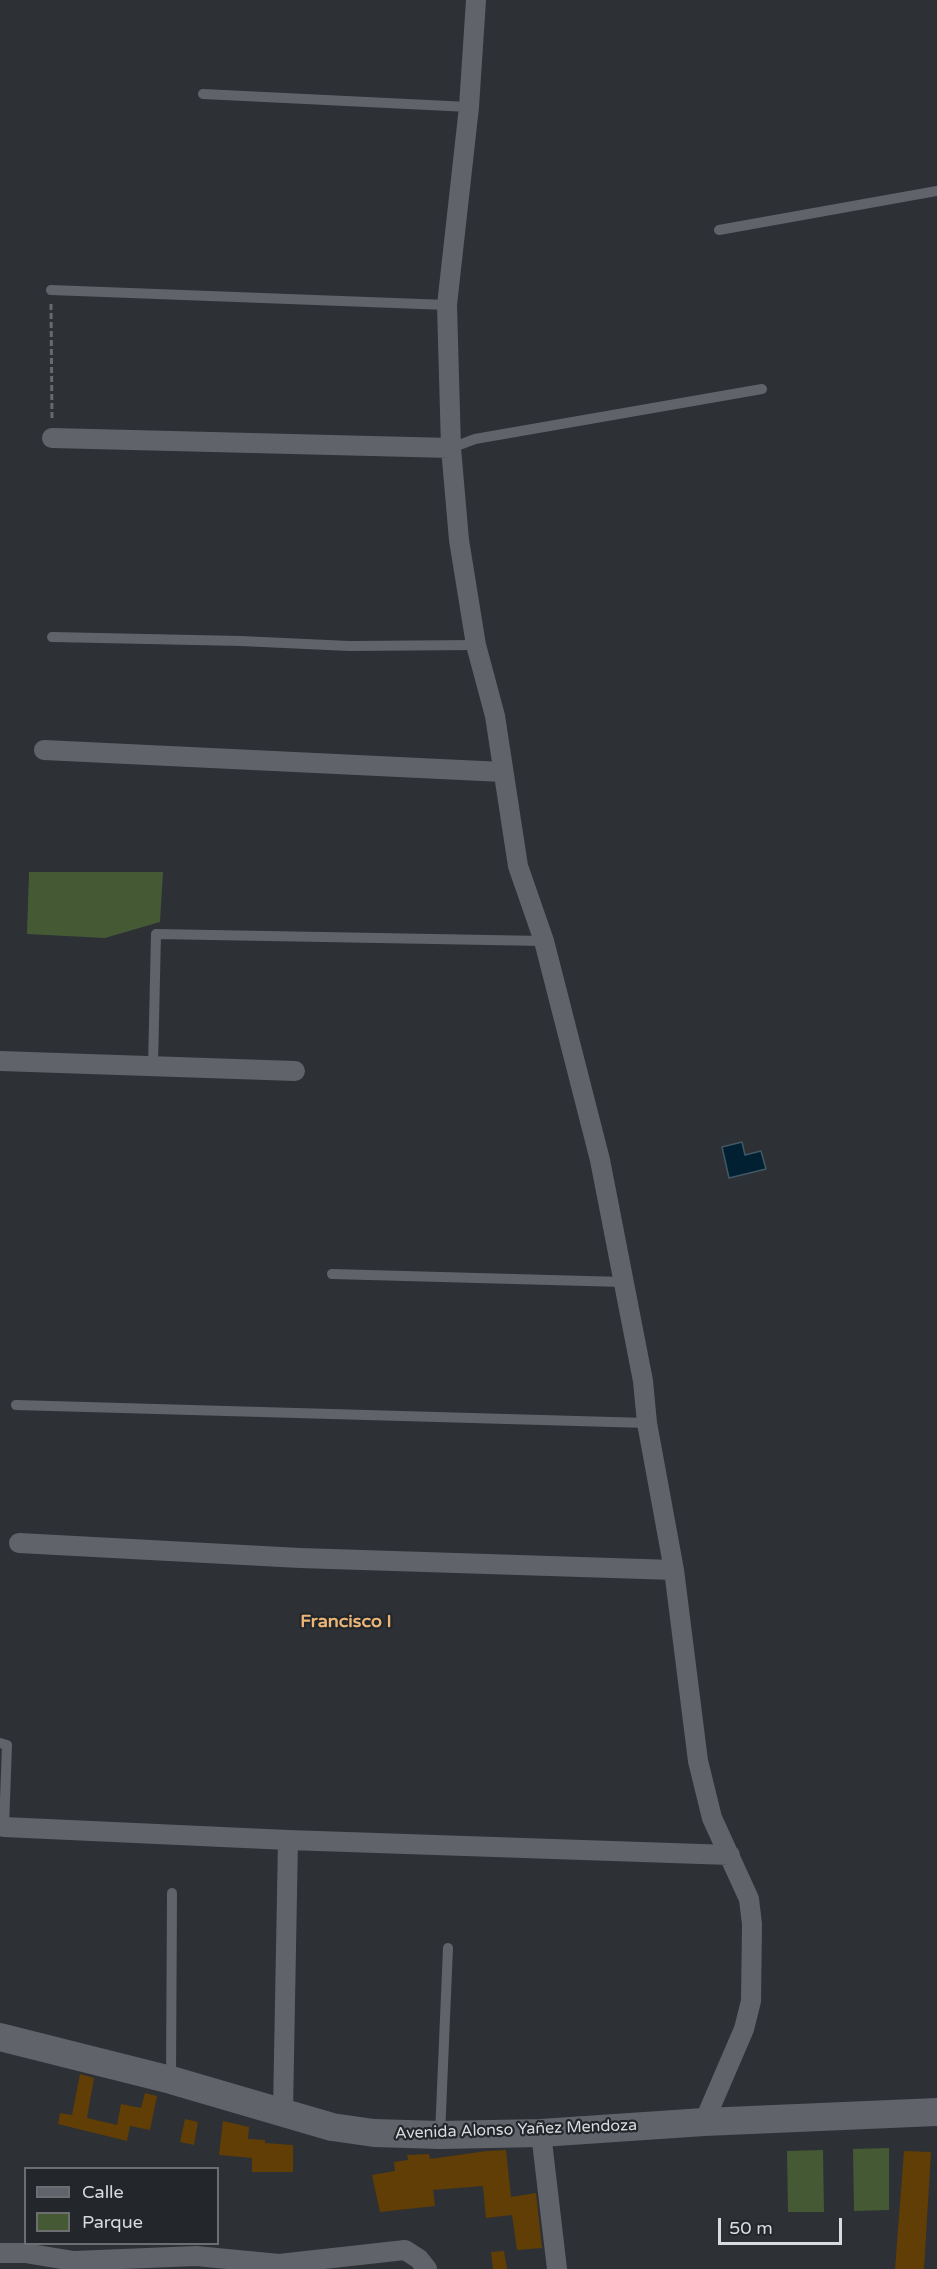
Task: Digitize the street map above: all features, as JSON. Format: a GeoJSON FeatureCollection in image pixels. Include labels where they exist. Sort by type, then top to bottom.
{"type":"FeatureCollection","features":[{"type":"Feature","properties":{"kind":"main road","name":"Avenida Alonso Yañez Mendoza"},"geometry":{"type":"LineString","coordinates":[[0,2037],[171,2080],[332,2127],[374,2133],[440,2135],[541,2133],[704,2122],[937,2112]]}},
{"type":"Feature","properties":{"kind":"street"},"geometry":{"type":"LineString","coordinates":[[476,0],[469,107],[447,306],[451,448],[459,540],[476,645],[495,716],[518,866],[544,941],[600,1160],[644,1381],[647,1423],[674,1570],[698,1761],[712,1818],[749,1899],[752,1924],[750,2001],[744,2029],[704,2122]]}},
{"type":"Feature","properties":{"kind":"street"},"geometry":{"type":"LineString","coordinates":[[52,438],[451,448]]}},
{"type":"Feature","properties":{"kind":"street"},"geometry":{"type":"LineString","coordinates":[[44,750],[503,772]]}},
{"type":"Feature","properties":{"kind":"street"},"geometry":{"type":"LineString","coordinates":[[0,1061],[295,1071]]}},
{"type":"Feature","properties":{"kind":"street"},"geometry":{"type":"LineString","coordinates":[[19,1543],[300,1558],[674,1570]]}},
{"type":"Feature","properties":{"kind":"street"},"geometry":{"type":"LineString","coordinates":[[4,1827],[288,1840],[730,1855]]}},
{"type":"Feature","properties":{"kind":"street"},"geometry":{"type":"LineString","coordinates":[[283,2111],[288,1840]]}},
{"type":"Feature","properties":{"kind":"street"},"geometry":{"type":"LineString","coordinates":[[541,2133],[557,2269]]}},
{"type":"Feature","properties":{"kind":"street"},"geometry":{"type":"LineString","coordinates":[[0,2253],[25,2253],[74,2261],[279,2264],[405,2250],[419,2259],[427,2269]]}},
{"type":"Feature","properties":{"kind":"lane"},"geometry":{"type":"LineString","coordinates":[[203,94],[469,107]]}},
{"type":"Feature","properties":{"kind":"lane"},"geometry":{"type":"LineString","coordinates":[[719,230],[937,191]]}},
{"type":"Feature","properties":{"kind":"lane"},"geometry":{"type":"LineString","coordinates":[[51,290],[447,306]]}},
{"type":"Feature","properties":{"kind":"lane"},"geometry":{"type":"LineString","coordinates":[[451,448],[475,439],[762,389]]}},
{"type":"Feature","properties":{"kind":"lane"},"geometry":{"type":"LineString","coordinates":[[52,637],[349,646],[476,645]]}},
{"type":"Feature","properties":{"kind":"lane"},"geometry":{"type":"LineString","coordinates":[[153,1066],[156,934],[544,941]]}},
{"type":"Feature","properties":{"kind":"lane"},"geometry":{"type":"LineString","coordinates":[[332,1274],[623,1282]]}},
{"type":"Feature","properties":{"kind":"lane"},"geometry":{"type":"LineString","coordinates":[[15,1405],[647,1423]]}},
{"type":"Feature","properties":{"kind":"lane"},"geometry":{"type":"LineString","coordinates":[[0,1743],[7,1745],[4,1827]]}},
{"type":"Feature","properties":{"kind":"lane"},"geometry":{"type":"LineString","coordinates":[[171,2080],[172,1893]]}},
{"type":"Feature","properties":{"kind":"lane"},"geometry":{"type":"LineString","coordinates":[[440,2135],[448,1948]]}},
{"type":"Feature","properties":{"kind":"path"},"geometry":{"type":"LineString","coordinates":[[51,290],[52,438]]}},
{"type":"Feature","properties":{"kind":"green space"},"geometry":{"type":"Polygon","coordinates":[[[29,872],[163,872],[160,922],[105,938],[27,934],[29,872]]]}},
{"type":"Feature","properties":{"kind":"green space"},"geometry":{"type":"Polygon","coordinates":[[[889,2148],[889,2210],[854,2211],[853,2149],[889,2148]]]}},
{"type":"Feature","properties":{"kind":"green space"},"geometry":{"type":"Polygon","coordinates":[[[823,2150],[824,2212],[788,2212],[787,2151],[823,2150]]]}},
{"type":"Feature","properties":{"kind":"water"},"geometry":{"type":"Polygon","coordinates":[[[742,1142],[745,1155],[761,1151],[766,1169],[729,1178],[722,1147],[742,1142]]]}},
{"type":"Feature","properties":{"kind":"building"},"geometry":{"type":"Polygon","coordinates":[[[80,2074],[94,2078],[87,2118],[117,2125],[121,2104],[141,2108],[145,2093],[157,2096],[150,2130],[130,2126],[127,2141],[58,2124],[60,2113],[72,2115],[80,2074]]]}},
{"type":"Feature","properties":{"kind":"building"},"geometry":{"type":"Polygon","coordinates":[[[185,2119],[198,2122],[194,2145],[180,2142],[185,2119]]]}},
{"type":"Feature","properties":{"kind":"building"},"geometry":{"type":"Polygon","coordinates":[[[223,2121],[249,2127],[248,2139],[293,2145],[293,2172],[252,2172],[252,2158],[219,2155],[223,2121]]]}},
{"type":"Feature","properties":{"kind":"building"},"geometry":{"type":"Polygon","coordinates":[[[506,2150],[511,2197],[536,2193],[542,2248],[517,2250],[512,2215],[486,2218],[483,2186],[433,2190],[435,2206],[380,2212],[372,2175],[395,2171],[394,2162],[408,2160],[407,2155],[429,2154],[430,2159],[506,2150]]]}},
{"type":"Feature","properties":{"kind":"building"},"geometry":{"type":"Polygon","coordinates":[[[904,2151],[931,2152],[924,2269],[895,2269],[904,2151]]]}},
{"type":"Feature","properties":{"kind":"building"},"geometry":{"type":"Polygon","coordinates":[[[504,2251],[507,2269],[493,2269],[491,2252],[504,2251]]]}},
{"type":"Feature","properties":{"kind":"district","name":"Francisco I"},"geometry":{"type":"Point","coordinates":[346,1622]}}]}
